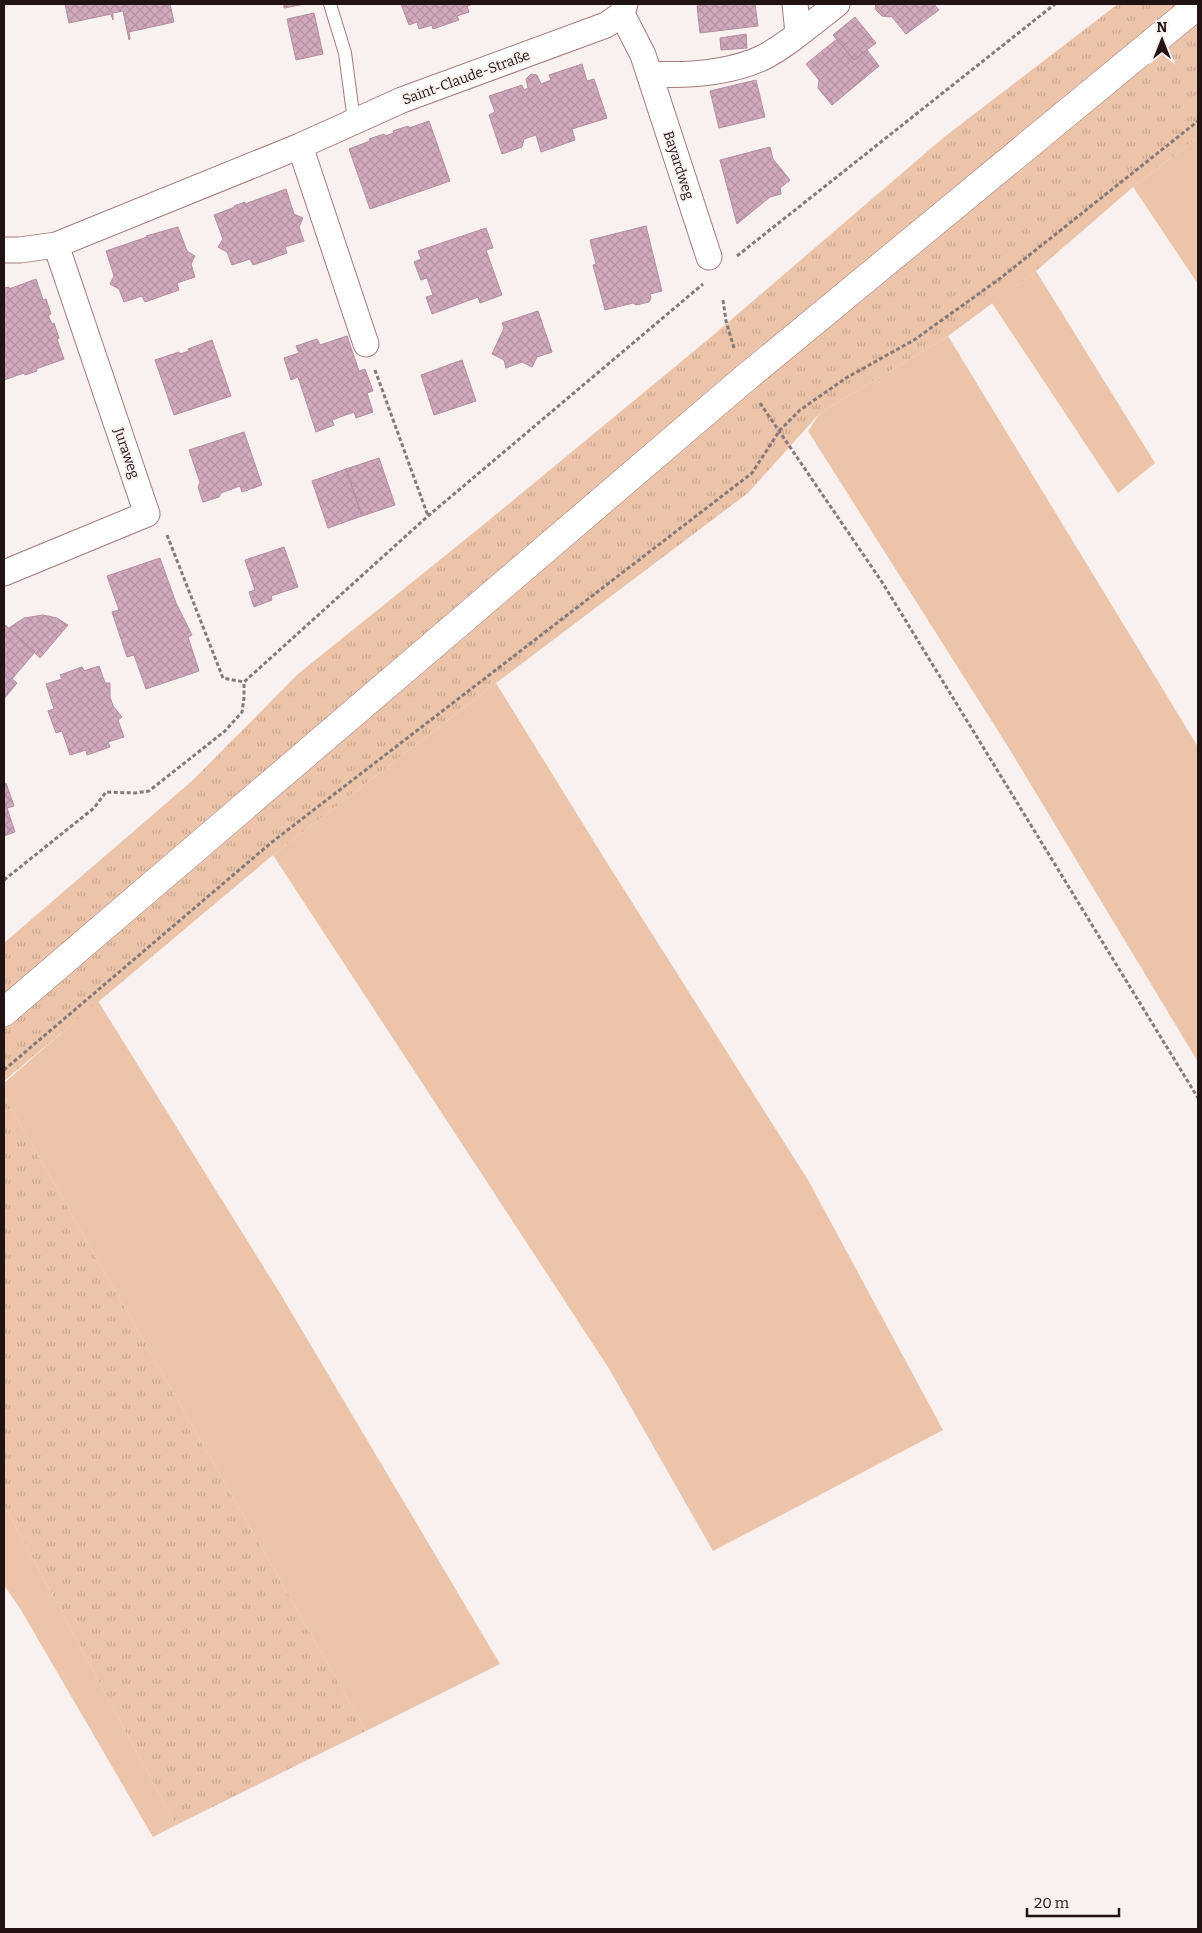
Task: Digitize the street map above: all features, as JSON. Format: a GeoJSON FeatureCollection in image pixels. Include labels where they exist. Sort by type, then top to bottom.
{"type":"FeatureCollection","features":[{"type":"Feature","properties":{"kind":"main road"},"geometry":{"type":"LineString","coordinates":[[4,1012],[743,380],[1198,5]]}},
{"type":"Feature","properties":{"kind":"street"},"geometry":{"type":"LineString","coordinates":[[795,4],[798,33]]}},
{"type":"Feature","properties":{"kind":"street"},"geometry":{"type":"LineString","coordinates":[[649,74],[678,76],[724,70],[762,58],[837,4]]}},
{"type":"Feature","properties":{"kind":"street","name":"Saint-Claude-Straße"},"geometry":{"type":"LineString","coordinates":[[4,250],[20,250],[56,245],[300,146],[402,100],[606,25],[624,9]]}},
{"type":"Feature","properties":{"kind":"street","name":"Bayardweg"},"geometry":{"type":"LineString","coordinates":[[624,9],[643,55],[715,266]]}},
{"type":"Feature","properties":{"kind":"street"},"geometry":{"type":"LineString","coordinates":[[300,146],[366,344]]}},
{"type":"Feature","properties":{"kind":"street","name":"Juraweg"},"geometry":{"type":"LineString","coordinates":[[56,245],[147,514]]}},
{"type":"Feature","properties":{"kind":"street"},"geometry":{"type":"LineString","coordinates":[[4,573],[147,514]]}},
{"type":"Feature","properties":{"kind":"lane"},"geometry":{"type":"LineString","coordinates":[[330,4],[345,53],[354,121]]}},
{"type":"Feature","properties":{"kind":"path"},"geometry":{"type":"LineString","coordinates":[[4,880],[94,808],[106,792],[135,793],[150,791],[225,731],[242,712],[244,682],[428,516],[715,266],[1055,4]]}},
{"type":"Feature","properties":{"kind":"path"},"geometry":{"type":"LineString","coordinates":[[4,1070],[272,842],[752,473],[780,430],[800,410],[846,378],[914,340],[998,280],[1198,121]]}},
{"type":"Feature","properties":{"kind":"path"},"geometry":{"type":"LineString","coordinates":[[723,300],[726,321],[743,380],[780,430],[882,582],[1198,1098]]}},
{"type":"Feature","properties":{"kind":"path"},"geometry":{"type":"LineString","coordinates":[[366,344],[428,516]]}},
{"type":"Feature","properties":{"kind":"path"},"geometry":{"type":"LineString","coordinates":[[147,514],[167,534],[223,678],[244,682]]}},
{"type":"Feature","properties":{"kind":"green space"},"geometry":{"type":"Polygon","coordinates":[[[1118,4],[1198,4],[1198,137],[1133,187],[1036,271],[948,336],[820,413],[748,493],[496,683],[273,855],[4,1081],[4,943],[192,781],[298,674],[477,530],[711,337],[943,138],[1118,4]]]}},
{"type":"Feature","properties":{"kind":"green space"},"geometry":{"type":"Polygon","coordinates":[[[1198,137],[1198,284],[1133,187],[1198,137]]]}},
{"type":"Feature","properties":{"kind":"green space"},"geometry":{"type":"Polygon","coordinates":[[[1036,271],[1155,463],[1118,493],[992,303],[1036,271]]]}},
{"type":"Feature","properties":{"kind":"green space"},"geometry":{"type":"Polygon","coordinates":[[[948,336],[1198,747],[1198,1062],[1007,745],[808,431],[820,413],[948,336]]]}},
{"type":"Feature","properties":{"kind":"green space"},"geometry":{"type":"Polygon","coordinates":[[[496,683],[609,866],[808,1180],[943,1430],[713,1551],[608,1367],[273,855],[496,683]]]}},
{"type":"Feature","properties":{"kind":"green space"},"geometry":{"type":"Polygon","coordinates":[[[98,1001],[281,1295],[500,1664],[366,1731],[4,1096],[4,1083],[98,1001]]]}},
{"type":"Feature","properties":{"kind":"green space"},"geometry":{"type":"Polygon","coordinates":[[[4,1096],[366,1731],[176,1825],[4,1505],[4,1096]]]}},
{"type":"Feature","properties":{"kind":"green space"},"geometry":{"type":"Polygon","coordinates":[[[4,1505],[176,1825],[153,1837],[21,1610],[4,1585],[4,1505]]]}},
{"type":"Feature","properties":{"kind":"building"},"geometry":{"type":"Polygon","coordinates":[[[65,4],[170,4],[174,22],[129,32],[129,40],[123,11],[113,13],[113,20],[111,14],[69,23],[65,4]]]}},
{"type":"Feature","properties":{"kind":"building"},"geometry":{"type":"Polygon","coordinates":[[[284,4],[305,4],[284,8],[284,4]]]}},
{"type":"Feature","properties":{"kind":"building"},"geometry":{"type":"Polygon","coordinates":[[[401,4],[474,4],[467,6],[469,12],[457,16],[459,20],[433,29],[432,25],[419,29],[417,22],[409,25],[401,4]]]}},
{"type":"Feature","properties":{"kind":"building"},"geometry":{"type":"Polygon","coordinates":[[[711,4],[755,4],[758,26],[700,33],[697,6],[711,4]]]}},
{"type":"Feature","properties":{"kind":"building"},"geometry":{"type":"Polygon","coordinates":[[[876,4],[934,4],[939,10],[906,34],[891,16],[882,16],[875,9],[876,4]]]}},
{"type":"Feature","properties":{"kind":"building"},"geometry":{"type":"Polygon","coordinates":[[[314,13],[323,54],[296,60],[287,19],[314,13]]]}},
{"type":"Feature","properties":{"kind":"building"},"geometry":{"type":"Polygon","coordinates":[[[855,17],[876,43],[854,60],[833,35],[855,17]]]}},
{"type":"Feature","properties":{"kind":"building"},"geometry":{"type":"Polygon","coordinates":[[[746,34],[747,48],[721,50],[720,38],[746,34]]]}},
{"type":"Feature","properties":{"kind":"building"},"geometry":{"type":"Polygon","coordinates":[[[837,39],[854,60],[867,50],[879,66],[832,105],[818,88],[819,80],[806,64],[837,39]]]}},
{"type":"Feature","properties":{"kind":"building"},"geometry":{"type":"Polygon","coordinates":[[[582,64],[587,81],[594,79],[607,118],[572,129],[575,140],[541,152],[536,135],[524,139],[522,147],[502,154],[489,115],[495,112],[489,96],[522,85],[524,90],[528,88],[526,79],[531,74],[537,75],[541,84],[551,80],[549,75],[582,64]]]}},
{"type":"Feature","properties":{"kind":"building"},"geometry":{"type":"Polygon","coordinates":[[[756,80],[765,117],[719,128],[710,91],[756,80]]]}},
{"type":"Feature","properties":{"kind":"building"},"geometry":{"type":"Polygon","coordinates":[[[429,121],[450,181],[370,209],[349,149],[370,141],[369,139],[384,134],[385,136],[394,133],[393,131],[429,121]]]}},
{"type":"Feature","properties":{"kind":"building"},"geometry":{"type":"Polygon","coordinates":[[[770,147],[773,159],[790,180],[780,188],[781,194],[770,197],[737,224],[720,160],[770,147]]]}},
{"type":"Feature","properties":{"kind":"building"},"geometry":{"type":"Polygon","coordinates":[[[286,189],[294,214],[303,218],[299,227],[304,241],[285,247],[287,253],[253,265],[250,259],[232,265],[227,252],[218,247],[223,239],[214,215],[245,202],[245,204],[286,189]]]}},
{"type":"Feature","properties":{"kind":"building"},"geometry":{"type":"Polygon","coordinates":[[[646,226],[662,291],[650,294],[649,302],[636,305],[633,303],[605,310],[593,265],[596,264],[590,240],[646,226]]]}},
{"type":"Feature","properties":{"kind":"building"},"geometry":{"type":"Polygon","coordinates":[[[178,227],[187,251],[195,256],[191,264],[195,277],[177,283],[179,290],[145,302],[142,296],[124,302],[119,289],[110,284],[114,276],[106,251],[146,236],[178,227]]]}},
{"type":"Feature","properties":{"kind":"building"},"geometry":{"type":"Polygon","coordinates":[[[486,228],[493,248],[486,250],[502,295],[480,303],[478,297],[432,314],[426,297],[433,295],[427,278],[421,280],[414,262],[421,259],[418,251],[486,228]]]}},
{"type":"Feature","properties":{"kind":"building"},"geometry":{"type":"Polygon","coordinates":[[[36,279],[43,300],[46,299],[51,314],[48,315],[52,324],[54,323],[64,359],[36,369],[37,371],[4,380],[4,288],[9,287],[9,289],[36,279]]]}},
{"type":"Feature","properties":{"kind":"building"},"geometry":{"type":"Polygon","coordinates":[[[538,311],[552,352],[537,357],[532,367],[522,362],[506,368],[504,360],[492,354],[504,328],[502,323],[538,311]]]}},
{"type":"Feature","properties":{"kind":"building"},"geometry":{"type":"Polygon","coordinates":[[[347,336],[359,371],[365,369],[373,391],[367,393],[373,412],[356,418],[354,412],[332,420],[334,425],[316,432],[298,377],[291,380],[284,358],[299,353],[296,346],[317,339],[320,345],[347,336]]]}},
{"type":"Feature","properties":{"kind":"building"},"geometry":{"type":"Polygon","coordinates":[[[212,340],[231,396],[174,415],[155,360],[179,352],[180,354],[189,351],[188,349],[212,340]]]}},
{"type":"Feature","properties":{"kind":"building"},"geometry":{"type":"Polygon","coordinates":[[[462,360],[476,401],[434,415],[421,375],[462,360]]]}},
{"type":"Feature","properties":{"kind":"building"},"geometry":{"type":"Polygon","coordinates":[[[244,432],[262,485],[242,492],[240,486],[221,493],[219,497],[203,502],[198,487],[200,482],[189,450],[244,432]]]}},
{"type":"Feature","properties":{"kind":"building"},"geometry":{"type":"Polygon","coordinates":[[[379,458],[395,505],[362,516],[346,469],[379,458]]]}},
{"type":"Feature","properties":{"kind":"building"},"geometry":{"type":"Polygon","coordinates":[[[346,469],[362,516],[328,528],[312,481],[346,469]]]}},
{"type":"Feature","properties":{"kind":"building"},"geometry":{"type":"Polygon","coordinates":[[[284,547],[298,587],[271,596],[272,600],[254,607],[249,592],[255,590],[245,560],[284,547]]]}},
{"type":"Feature","properties":{"kind":"building"},"geometry":{"type":"Polygon","coordinates":[[[160,558],[176,603],[192,635],[188,637],[199,671],[146,689],[134,655],[127,657],[112,612],[119,610],[107,576],[160,558]]]}},
{"type":"Feature","properties":{"kind":"building"},"geometry":{"type":"Polygon","coordinates":[[[43,615],[57,618],[68,625],[40,658],[9,628],[24,618],[43,615]]]}},
{"type":"Feature","properties":{"kind":"building"},"geometry":{"type":"Polygon","coordinates":[[[4,624],[35,652],[12,679],[17,683],[4,699],[4,624]]]}},
{"type":"Feature","properties":{"kind":"building"},"geometry":{"type":"Polygon","coordinates":[[[99,666],[105,683],[110,683],[110,697],[113,706],[122,717],[118,720],[124,737],[108,742],[110,747],[87,755],[86,750],[70,755],[62,731],[56,733],[48,711],[54,709],[46,684],[62,679],[60,675],[82,667],[84,671],[99,666]]]}},
{"type":"Feature","properties":{"kind":"building"},"geometry":{"type":"Polygon","coordinates":[[[6,783],[14,806],[7,808],[15,832],[4,836],[4,784],[6,783]]]}}]}
